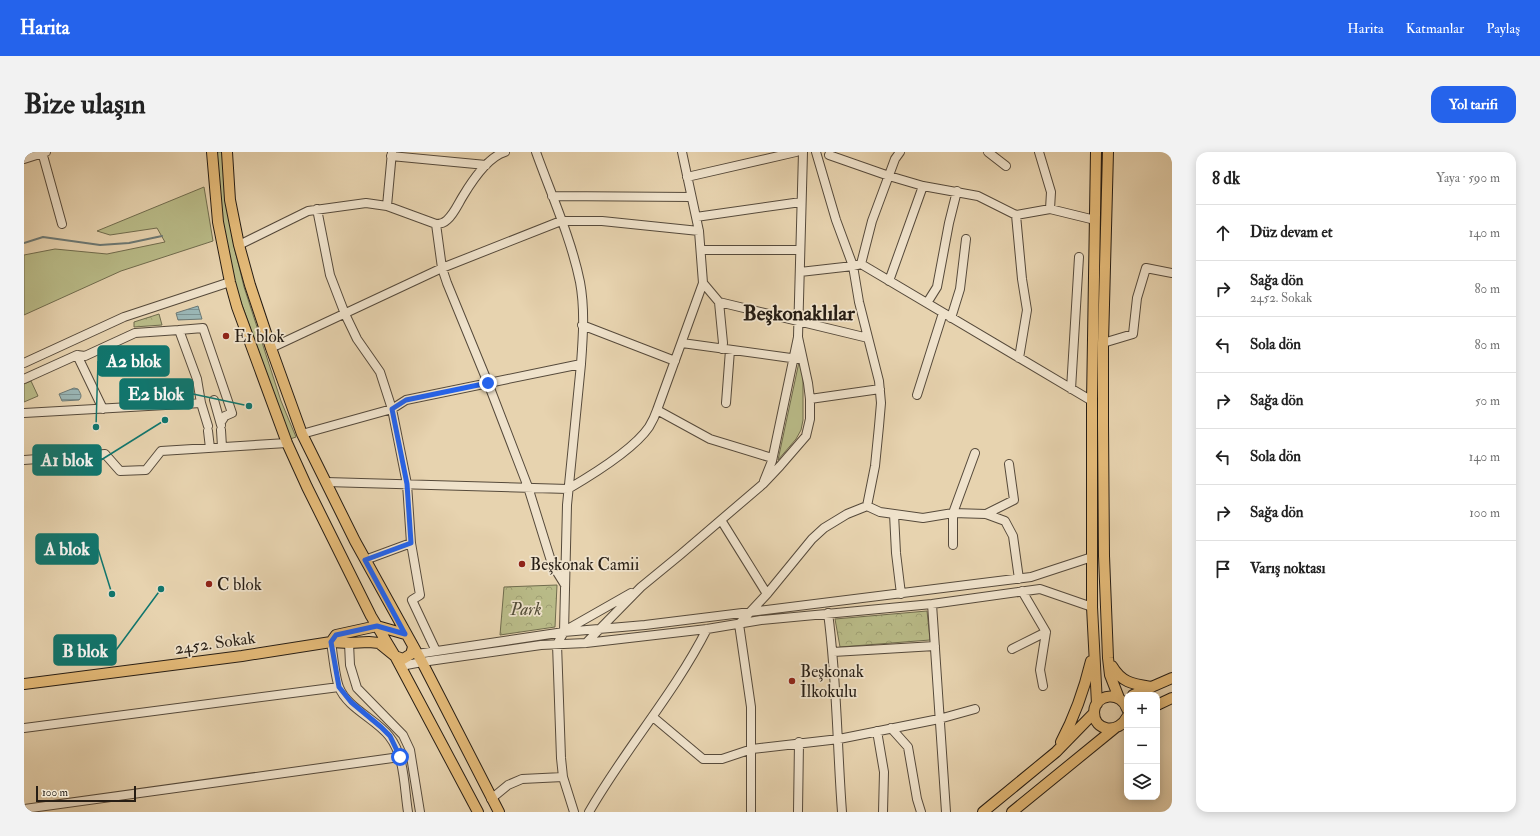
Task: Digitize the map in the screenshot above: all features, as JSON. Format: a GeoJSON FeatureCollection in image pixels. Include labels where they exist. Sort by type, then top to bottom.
{"type":"FeatureCollection","features":[{"type":"Feature","properties":{"kind":"main road"},"geometry":{"type":"LineString","coordinates":[[212,152],[218,222],[230,282],[237,307],[287,443],[370,616],[401,666],[478,812]]}},
{"type":"Feature","properties":{"kind":"main road"},"geometry":{"type":"LineString","coordinates":[[227,152],[230,200],[239,245],[250,285],[302,434],[365,560],[417,654],[499,812]]}},
{"type":"Feature","properties":{"kind":"main road"},"geometry":{"type":"LineString","coordinates":[[1096,152],[1092,401],[1092,607],[1096,708],[1098,722],[1101,726],[1106,728],[1116,728]]}},
{"type":"Feature","properties":{"kind":"main road"},"geometry":{"type":"LineString","coordinates":[[1108,152],[1103,343],[1104,556],[1110,675],[1123,699]]}},
{"type":"Feature","properties":{"kind":"main road"},"geometry":{"type":"LineString","coordinates":[[365,628],[370,616]]}},
{"type":"Feature","properties":{"kind":"main road","name":"2452. Sokak"},"geometry":{"type":"LineString","coordinates":[[24,684],[242,656],[331,642],[336,635],[377,626],[405,634]]}},
{"type":"Feature","properties":{"kind":"main road"},"geometry":{"type":"LineString","coordinates":[[331,642],[379,643],[395,656],[403,658],[411,654],[417,654]]}},
{"type":"Feature","properties":{"kind":"main road"},"geometry":{"type":"LineString","coordinates":[[1056,752],[1072,721],[1085,686],[1094,650]]}},
{"type":"Feature","properties":{"kind":"main road"},"geometry":{"type":"LineString","coordinates":[[1108,658],[1118,676],[1126,682],[1152,687]]}},
{"type":"Feature","properties":{"kind":"main road"},"geometry":{"type":"LineString","coordinates":[[1140,692],[1172,678]]}},
{"type":"Feature","properties":{"kind":"main road"},"geometry":{"type":"LineString","coordinates":[[983,812],[1056,752],[1105,697],[1114,696],[1123,699]]}},
{"type":"Feature","properties":{"kind":"main road"},"geometry":{"type":"LineString","coordinates":[[1160,704],[1172,698]]}},
{"type":"Feature","properties":{"kind":"main road"},"geometry":{"type":"LineString","coordinates":[[1012,812],[1124,722]]}},
{"type":"Feature","properties":{"kind":"street"},"geometry":{"type":"LineString","coordinates":[[24,159],[43,152],[62,224]]}},
{"type":"Feature","properties":{"kind":"street"},"geometry":{"type":"LineString","coordinates":[[239,245],[308,211],[366,203],[387,206],[436,224],[446,221],[493,155],[505,152]]}},
{"type":"Feature","properties":{"kind":"street"},"geometry":{"type":"LineString","coordinates":[[536,152],[561,221],[580,282],[582,325],[581,364],[568,489],[564,632],[558,644],[561,758],[563,777],[574,812]]}},
{"type":"Feature","properties":{"kind":"street"},"geometry":{"type":"LineString","coordinates":[[326,482],[568,489],[592,476],[631,445],[650,426],[703,283],[702,250],[699,231],[682,152]]}},
{"type":"Feature","properties":{"kind":"street"},"geometry":{"type":"LineString","coordinates":[[687,177],[796,152]]}},
{"type":"Feature","properties":{"kind":"street"},"geometry":{"type":"LineString","coordinates":[[763,484],[772,458],[798,337],[802,152]]}},
{"type":"Feature","properties":{"kind":"street"},"geometry":{"type":"LineString","coordinates":[[808,152],[831,154],[889,176],[923,186],[978,196],[1016,215],[1050,209],[1095,220]]}},
{"type":"Feature","properties":{"kind":"street"},"geometry":{"type":"LineString","coordinates":[[857,265],[889,176],[900,152]]}},
{"type":"Feature","properties":{"kind":"street"},"geometry":{"type":"LineString","coordinates":[[988,152],[1006,166]]}},
{"type":"Feature","properties":{"kind":"street"},"geometry":{"type":"LineString","coordinates":[[1039,152],[1051,192],[1050,209]]}},
{"type":"Feature","properties":{"kind":"street"},"geometry":{"type":"LineString","coordinates":[[817,153],[836,220],[857,265],[868,338],[880,388],[881,403],[875,466],[867,506]]}},
{"type":"Feature","properties":{"kind":"street"},"geometry":{"type":"LineString","coordinates":[[387,206],[392,154],[486,165]]}},
{"type":"Feature","properties":{"kind":"street"},"geometry":{"type":"LineString","coordinates":[[889,281],[923,186]]}},
{"type":"Feature","properties":{"kind":"street"},"geometry":{"type":"LineString","coordinates":[[927,303],[937,288],[949,223],[957,191]]}},
{"type":"Feature","properties":{"kind":"street"},"geometry":{"type":"LineString","coordinates":[[552,196],[691,197]]}},
{"type":"Feature","properties":{"kind":"street"},"geometry":{"type":"LineString","coordinates":[[696,217],[801,202]]}},
{"type":"Feature","properties":{"kind":"street"},"geometry":{"type":"LineString","coordinates":[[317,209],[330,275],[345,314],[357,339],[380,372],[392,409],[407,484],[411,543],[420,595],[412,600],[436,651]]}},
{"type":"Feature","properties":{"kind":"street"},"geometry":{"type":"LineString","coordinates":[[1016,215],[1022,279],[1027,310],[1019,358]]}},
{"type":"Feature","properties":{"kind":"street"},"geometry":{"type":"LineString","coordinates":[[271,348],[442,268],[561,221],[602,221],[699,231]]}},
{"type":"Feature","properties":{"kind":"street"},"geometry":{"type":"LineString","coordinates":[[436,224],[442,268],[447,283],[488,383],[528,487],[552,564],[565,585]]}},
{"type":"Feature","properties":{"kind":"street"},"geometry":{"type":"LineString","coordinates":[[951,318],[960,289],[966,239]]}},
{"type":"Feature","properties":{"kind":"street"},"geometry":{"type":"LineString","coordinates":[[702,250],[800,250]]}},
{"type":"Feature","properties":{"kind":"street"},"geometry":{"type":"LineString","coordinates":[[1071,389],[1079,257]]}},
{"type":"Feature","properties":{"kind":"street"},"geometry":{"type":"LineString","coordinates":[[800,272],[857,265],[889,281],[1092,401]]}},
{"type":"Feature","properties":{"kind":"street"},"geometry":{"type":"LineString","coordinates":[[1103,343],[1133,334],[1138,298],[1146,268],[1172,272]]}},
{"type":"Feature","properties":{"kind":"street"},"geometry":{"type":"LineString","coordinates":[[24,363],[124,317],[230,282]]}},
{"type":"Feature","properties":{"kind":"street"},"geometry":{"type":"LineString","coordinates":[[703,283],[719,302],[723,343],[726,349],[726,403]]}},
{"type":"Feature","properties":{"kind":"street"},"geometry":{"type":"LineString","coordinates":[[719,302],[868,338]]}},
{"type":"Feature","properties":{"kind":"street"},"geometry":{"type":"LineString","coordinates":[[918,395],[943,313]]}},
{"type":"Feature","properties":{"kind":"street"},"geometry":{"type":"LineString","coordinates":[[582,325],[675,361]]}},
{"type":"Feature","properties":{"kind":"street"},"geometry":{"type":"LineString","coordinates":[[24,379],[77,355],[85,356],[135,334],[203,328],[232,412],[225,416],[221,426]]}},
{"type":"Feature","properties":{"kind":"street"},"geometry":{"type":"LineString","coordinates":[[179,330],[197,379],[201,403],[208,420],[210,448]]}},
{"type":"Feature","properties":{"kind":"street"},"geometry":{"type":"LineString","coordinates":[[586,643],[641,587],[763,484],[806,436],[810,419],[810,399],[798,337]]}},
{"type":"Feature","properties":{"kind":"street"},"geometry":{"type":"LineString","coordinates":[[682,343],[803,359]]}},
{"type":"Feature","properties":{"kind":"street"},"geometry":{"type":"LineString","coordinates":[[77,355],[103,409]]}},
{"type":"Feature","properties":{"kind":"street"},"geometry":{"type":"LineString","coordinates":[[302,434],[392,409],[406,400],[581,364]]}},
{"type":"Feature","properties":{"kind":"street"},"geometry":{"type":"LineString","coordinates":[[810,399],[880,388]]}},
{"type":"Feature","properties":{"kind":"street"},"geometry":{"type":"LineString","coordinates":[[214,400],[221,426],[222,447]]}},
{"type":"Feature","properties":{"kind":"street"},"geometry":{"type":"LineString","coordinates":[[24,413],[201,403]]}},
{"type":"Feature","properties":{"kind":"street"},"geometry":{"type":"LineString","coordinates":[[657,410],[710,439],[772,458]]}},
{"type":"Feature","properties":{"kind":"street"},"geometry":{"type":"LineString","coordinates":[[24,460],[105,454],[120,471],[146,470],[161,451],[287,443]]}},
{"type":"Feature","properties":{"kind":"street"},"geometry":{"type":"LineString","coordinates":[[953,544],[953,513],[975,453]]}},
{"type":"Feature","properties":{"kind":"street"},"geometry":{"type":"LineString","coordinates":[[986,514],[1014,500],[1009,464]]}},
{"type":"Feature","properties":{"kind":"street"},"geometry":{"type":"LineString","coordinates":[[739,624],[767,594],[812,539],[824,528],[847,514],[867,506],[880,512],[923,518],[953,513],[986,514],[1005,521],[1013,536],[1019,579]]}},
{"type":"Feature","properties":{"kind":"street"},"geometry":{"type":"LineString","coordinates":[[894,514],[896,553],[901,594]]}},
{"type":"Feature","properties":{"kind":"street"},"geometry":{"type":"LineString","coordinates":[[722,520],[767,594]]}},
{"type":"Feature","properties":{"kind":"street"},"geometry":{"type":"LineString","coordinates":[[365,560],[411,543]]}},
{"type":"Feature","properties":{"kind":"street"},"geometry":{"type":"LineString","coordinates":[[401,666],[417,654],[564,632],[751,612],[1032,577],[1092,557]]}},
{"type":"Feature","properties":{"kind":"street"},"geometry":{"type":"LineString","coordinates":[[564,632],[641,587]]}},
{"type":"Feature","properties":{"kind":"street"},"geometry":{"type":"LineString","coordinates":[[417,654],[586,643],[828,613],[932,604],[1040,590],[1092,607]]}},
{"type":"Feature","properties":{"kind":"street"},"geometry":{"type":"LineString","coordinates":[[1022,592],[1046,632],[1040,670],[1043,686]]}},
{"type":"Feature","properties":{"kind":"street"},"geometry":{"type":"LineString","coordinates":[[932,604],[946,812]]}},
{"type":"Feature","properties":{"kind":"street"},"geometry":{"type":"LineString","coordinates":[[828,613],[833,652],[842,812]]}},
{"type":"Feature","properties":{"kind":"street"},"geometry":{"type":"LineString","coordinates":[[739,624],[751,706],[752,812]]}},
{"type":"Feature","properties":{"kind":"street"},"geometry":{"type":"LineString","coordinates":[[589,812],[601,791],[653,717],[698,648],[707,629]]}},
{"type":"Feature","properties":{"kind":"street"},"geometry":{"type":"LineString","coordinates":[[1012,649],[1046,632]]}},
{"type":"Feature","properties":{"kind":"street"},"geometry":{"type":"LineString","coordinates":[[331,642],[339,687],[351,702],[390,736],[400,757],[408,812]]}},
{"type":"Feature","properties":{"kind":"street"},"geometry":{"type":"LineString","coordinates":[[349,643],[350,665],[357,688],[403,735],[410,750],[420,812]]}},
{"type":"Feature","properties":{"kind":"street"},"geometry":{"type":"LineString","coordinates":[[833,652],[935,646]]}},
{"type":"Feature","properties":{"kind":"street"},"geometry":{"type":"LineString","coordinates":[[24,728],[339,687]]}},
{"type":"Feature","properties":{"kind":"street"},"geometry":{"type":"LineString","coordinates":[[653,717],[703,759],[722,759],[752,749],[799,742],[839,739],[975,709]]}},
{"type":"Feature","properties":{"kind":"street"},"geometry":{"type":"LineString","coordinates":[[891,728],[908,747],[917,799],[921,812]]}},
{"type":"Feature","properties":{"kind":"street"},"geometry":{"type":"LineString","coordinates":[[877,731],[884,772],[883,812]]}},
{"type":"Feature","properties":{"kind":"street"},"geometry":{"type":"LineString","coordinates":[[798,812],[799,742]]}},
{"type":"Feature","properties":{"kind":"street"},"geometry":{"type":"LineString","coordinates":[[24,809],[400,757]]}},
{"type":"Feature","properties":{"kind":"street"},"geometry":{"type":"LineString","coordinates":[[492,799],[508,785],[522,779],[563,777]]}},
{"type":"Feature","properties":{"kind":"green space"},"geometry":{"type":"Polygon","coordinates":[[[216,152],[222,152],[226,201],[234,246],[244,287],[281,401],[296,437],[290,439],[236,288],[222,221],[216,152]]]}},
{"type":"Feature","properties":{"kind":"green space"},"geometry":{"type":"Polygon","coordinates":[[[204,187],[213,241],[121,271],[24,315],[24,255],[55,249],[107,254],[165,242],[157,228],[110,235],[97,231],[204,187]]]}},
{"type":"Feature","properties":{"kind":"green space"},"geometry":{"type":"Polygon","coordinates":[[[159,314],[162,325],[134,327],[134,322],[159,314]]]}},
{"type":"Feature","properties":{"kind":"green space"},"geometry":{"type":"Polygon","coordinates":[[[799,362],[803,375],[803,420],[801,430],[796,439],[778,460],[799,362]]]}},
{"type":"Feature","properties":{"kind":"green space"},"geometry":{"type":"Polygon","coordinates":[[[31,381],[38,396],[24,402],[24,384],[31,381]]]}},
{"type":"Feature","properties":{"kind":"green space","name":"Park"},"geometry":{"type":"Polygon","coordinates":[[[557,585],[555,627],[500,635],[504,587],[557,585]]]}},
{"type":"Feature","properties":{"kind":"green space"},"geometry":{"type":"Polygon","coordinates":[[[927,611],[930,640],[840,647],[835,619],[927,611]]]}},
{"type":"Feature","properties":{"kind":"water"},"geometry":{"type":"Polygon","coordinates":[[[198,306],[202,319],[178,320],[176,313],[198,306]]]}},
{"type":"Feature","properties":{"kind":"water"},"geometry":{"type":"Polygon","coordinates":[[[74,388],[78,389],[80,393],[81,397],[79,400],[62,401],[59,394],[74,388]]]}},
{"type":"Feature","properties":{"kind":"waterway"},"geometry":{"type":"LineString","coordinates":[[24,243],[43,237],[100,245],[129,243],[162,236]]}},
{"type":"Feature","properties":{"kind":"place","name":"E1 blok"},"geometry":{"type":"Point","coordinates":[226,336]}},
{"type":"Feature","properties":{"kind":"place","name":"E2 blok"},"geometry":{"type":"Point","coordinates":[249,406]}},
{"type":"Feature","properties":{"kind":"place","name":"A1 blok"},"geometry":{"type":"Point","coordinates":[165,420]}},
{"type":"Feature","properties":{"kind":"place","name":"A2 blok"},"geometry":{"type":"Point","coordinates":[96,427]}},
{"type":"Feature","properties":{"kind":"place","name":"Beşkonak Camii"},"geometry":{"type":"Point","coordinates":[522,564]}},
{"type":"Feature","properties":{"kind":"place","name":"C blok"},"geometry":{"type":"Point","coordinates":[209,584]}},
{"type":"Feature","properties":{"kind":"place","name":"B blok"},"geometry":{"type":"Point","coordinates":[161,589]}},
{"type":"Feature","properties":{"kind":"place","name":"A blok"},"geometry":{"type":"Point","coordinates":[112,594]}},
{"type":"Feature","properties":{"kind":"place","name":"Beşkonak İlkokulu"},"geometry":{"type":"Point","coordinates":[792,681]}},
{"type":"Feature","properties":{"kind":"district","name":"Beşkonaklılar"},"geometry":{"type":"Point","coordinates":[799,313]}},
{"type":"Feature","properties":{"kind":"route"},"geometry":{"type":"LineString","coordinates":[[400,757],[390,736],[351,702],[339,687],[331,642],[336,635],[377,626],[405,634],[365,560],[411,543],[407,484],[392,409],[406,400],[488,383]]}}]}
